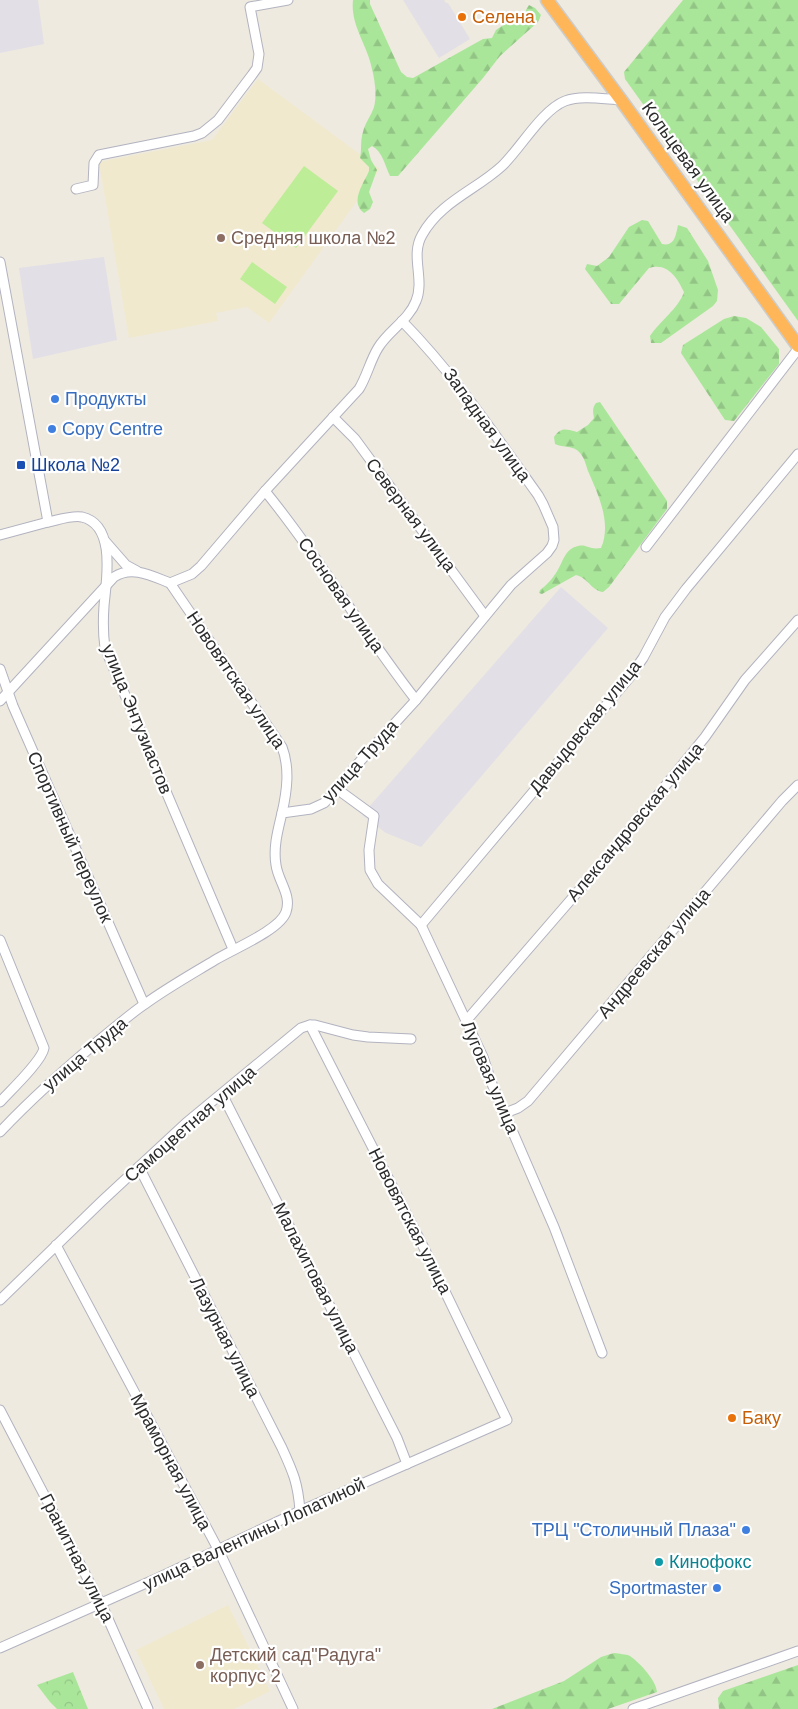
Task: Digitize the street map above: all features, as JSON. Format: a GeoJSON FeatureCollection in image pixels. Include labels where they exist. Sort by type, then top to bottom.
{"type":"FeatureCollection","features":[{"type":"Feature","properties":{"kind":"highway","name":"Кольцевая улица"},"geometry":{"type":"LineString","coordinates":[[547,0],[621,100],[798,348]]}},
{"type":"Feature","properties":{"kind":"street"},"geometry":{"type":"LineString","coordinates":[[76,189],[93,185],[94,163],[99,155],[194,136],[218,120],[252,75],[259,61],[250,7],[288,0]]}},
{"type":"Feature","properties":{"kind":"street"},"geometry":{"type":"LineString","coordinates":[[0,535],[48,522],[81,517],[93,523],[126,565],[139,572],[170,583],[192,574],[265,491],[360,389],[379,347],[414,306],[419,284],[416,257],[418,245],[430,222],[460,195],[491,176],[503,165],[552,109],[564,102],[576,99],[621,100]]}},
{"type":"Feature","properties":{"kind":"street"},"geometry":{"type":"LineString","coordinates":[[0,262],[48,522]]}},
{"type":"Feature","properties":{"kind":"street","name":"Западная улица"},"geometry":{"type":"LineString","coordinates":[[402,321],[435,356],[467,396],[538,495],[544,504],[553,527],[554,540]]}},
{"type":"Feature","properties":{"kind":"street"},"geometry":{"type":"LineString","coordinates":[[646,547],[798,348]]}},
{"type":"Feature","properties":{"kind":"street","name":"Северная улица"},"geometry":{"type":"LineString","coordinates":[[333,417],[355,440],[485,616]]}},
{"type":"Feature","properties":{"kind":"street","name":"Давыдовская улица"},"geometry":{"type":"LineString","coordinates":[[421,925],[629,678],[666,617],[686,589],[798,454]]}},
{"type":"Feature","properties":{"kind":"street","name":"Сосновая улица"},"geometry":{"type":"LineString","coordinates":[[265,491],[288,519],[416,700]]}},
{"type":"Feature","properties":{"kind":"street","name":"улица Энтузиастов"},"geometry":{"type":"LineString","coordinates":[[102,536],[107,556],[107,584],[103,629],[105,648],[233,949]]}},
{"type":"Feature","properties":{"kind":"street","name":"улица Труда"},"geometry":{"type":"LineString","coordinates":[[0,1132],[58,1074],[144,1004],[233,949],[271,930],[279,923],[287,911],[288,902],[276,867],[275,854],[282,813],[317,807],[324,803],[416,700],[511,585],[547,552],[554,540]]}},
{"type":"Feature","properties":{"kind":"street"},"geometry":{"type":"LineString","coordinates":[[0,701],[107,584],[118,574],[139,572]]}},
{"type":"Feature","properties":{"kind":"street","name":"Нововятская улица"},"geometry":{"type":"LineString","coordinates":[[170,583],[282,747],[285,756],[287,784],[282,813]]}},
{"type":"Feature","properties":{"kind":"street","name":"Александровская улица"},"geometry":{"type":"LineString","coordinates":[[466,1020],[600,866],[705,737],[745,680],[798,620]]}},
{"type":"Feature","properties":{"kind":"street","name":"Спортивный переулок"},"geometry":{"type":"LineString","coordinates":[[0,668],[28,741],[144,1004]]}},
{"type":"Feature","properties":{"kind":"street","name":"Андреевская улица"},"geometry":{"type":"LineString","coordinates":[[505,1113],[528,1102],[782,801],[798,785]]}},
{"type":"Feature","properties":{"kind":"street","name":"Луговая улица"},"geometry":{"type":"LineString","coordinates":[[337,789],[374,816],[369,850],[370,870],[378,884],[421,925],[466,1020],[554,1227],[602,1353]]}},
{"type":"Feature","properties":{"kind":"street","name":"улица Труда"},"geometry":{"type":"LineString","coordinates":[[0,940],[42,1042],[43,1054],[0,1102]]}},
{"type":"Feature","properties":{"kind":"street"},"geometry":{"type":"LineString","coordinates":[[310,1025],[323,1026],[361,1036],[411,1039]]}},
{"type":"Feature","properties":{"kind":"street","name":"Нововятская улица"},"geometry":{"type":"LineString","coordinates":[[310,1025],[424,1248],[507,1420]]}},
{"type":"Feature","properties":{"kind":"street","name":"Самоцветная улица"},"geometry":{"type":"LineString","coordinates":[[0,1300],[186,1123],[261,1062],[288,1037],[301,1028],[310,1025]]}},
{"type":"Feature","properties":{"kind":"street","name":"Малахитовая улица"},"geometry":{"type":"LineString","coordinates":[[222,1094],[397,1438],[407,1464]]}},
{"type":"Feature","properties":{"kind":"street","name":"Лазурная улица"},"geometry":{"type":"LineString","coordinates":[[139,1167],[282,1448],[298,1488],[300,1511]]}},
{"type":"Feature","properties":{"kind":"street","name":"Мраморная улица"},"geometry":{"type":"LineString","coordinates":[[56,1245],[219,1551],[293,1709]]}},
{"type":"Feature","properties":{"kind":"street","name":"Гранитная улица"},"geometry":{"type":"LineString","coordinates":[[0,1410],[101,1604],[148,1709]]}},
{"type":"Feature","properties":{"kind":"street","name":"улица Валентины Лопатиной"},"geometry":{"type":"LineString","coordinates":[[0,1648],[219,1551],[300,1511],[507,1420]]}},
{"type":"Feature","properties":{"kind":"street"},"geometry":{"type":"LineString","coordinates":[[633,1709],[798,1651]]}},
{"type":"Feature","properties":{"kind":"shaded area"},"geometry":{"type":"Polygon","coordinates":[[[0,0],[38,0],[44,44],[0,53],[0,0]]]}},
{"type":"Feature","properties":{"kind":"shaded area"},"geometry":{"type":"Polygon","coordinates":[[[403,0],[444,0],[448,3],[470,39],[439,58],[403,0]]]}},
{"type":"Feature","properties":{"kind":"shaded area","name":"Средняя школа №2"},"geometry":{"type":"Polygon","coordinates":[[[258,79],[380,169],[269,323],[247,307],[216,313],[218,321],[129,338],[99,162],[212,140],[258,79]]]}},
{"type":"Feature","properties":{"kind":"shaded area"},"geometry":{"type":"Polygon","coordinates":[[[104,257],[117,340],[33,359],[19,268],[104,257]]]}},
{"type":"Feature","properties":{"kind":"shaded area"},"geometry":{"type":"Polygon","coordinates":[[[561,587],[608,628],[421,847],[386,833],[362,815],[561,587]]]}},
{"type":"Feature","properties":{"kind":"shaded area","name":"Детский сад\"Радуга\" корпус 2"},"geometry":{"type":"Polygon","coordinates":[[[228,1605],[270,1691],[234,1709],[164,1709],[136,1650],[228,1605]]]}},
{"type":"Feature","properties":{"kind":"green space"},"geometry":{"type":"Polygon","coordinates":[[[353,0],[370,0],[370,4],[401,72],[407,77],[413,78],[483,39],[492,38],[496,30],[515,17],[521,19],[526,16],[526,10],[529,5],[535,8],[541,15],[538,22],[500,56],[398,176],[390,176],[381,155],[376,149],[372,146],[368,149],[371,160],[377,170],[369,192],[373,202],[370,209],[364,213],[360,209],[358,198],[369,167],[360,158],[365,126],[374,107],[375,88],[370,60],[354,18],[353,0]]]}},
{"type":"Feature","properties":{"kind":"green space"},"geometry":{"type":"Polygon","coordinates":[[[683,0],[798,0],[798,321],[625,79],[624,72],[683,0]]]}},
{"type":"Feature","properties":{"kind":"green space"},"geometry":{"type":"Polygon","coordinates":[[[304,166],[338,191],[296,248],[262,223],[304,166]]]}},
{"type":"Feature","properties":{"kind":"green space"},"geometry":{"type":"Polygon","coordinates":[[[642,220],[648,221],[662,244],[670,244],[672,242],[678,225],[687,228],[708,261],[718,290],[717,301],[713,306],[661,343],[651,343],[650,336],[678,304],[684,292],[671,272],[661,267],[649,268],[619,304],[611,304],[585,269],[587,264],[597,266],[609,257],[629,227],[642,220]]]}},
{"type":"Feature","properties":{"kind":"green space"},"geometry":{"type":"Polygon","coordinates":[[[252,262],[287,287],[275,304],[240,279],[252,262]]]}},
{"type":"Feature","properties":{"kind":"green space"},"geometry":{"type":"Polygon","coordinates":[[[734,316],[746,318],[761,327],[779,349],[779,364],[734,421],[725,420],[681,353],[683,345],[724,319],[734,316]]]}},
{"type":"Feature","properties":{"kind":"green space"},"geometry":{"type":"Polygon","coordinates":[[[600,402],[667,501],[667,509],[609,587],[603,592],[576,575],[542,594],[539,593],[540,590],[554,576],[570,550],[578,546],[601,548],[605,529],[604,519],[599,499],[584,459],[578,450],[555,444],[554,437],[561,430],[577,432],[588,425],[594,418],[593,410],[596,403],[600,402]]]}},
{"type":"Feature","properties":{"kind":"green space"},"geometry":{"type":"Polygon","coordinates":[[[614,1653],[630,1656],[638,1663],[651,1677],[657,1692],[608,1709],[492,1709],[564,1681],[601,1657],[614,1653]]]}},
{"type":"Feature","properties":{"kind":"green space"},"geometry":{"type":"Polygon","coordinates":[[[798,1665],[798,1709],[719,1709],[718,1698],[723,1691],[798,1665]]]}},
{"type":"Feature","properties":{"kind":"green space"},"geometry":{"type":"Polygon","coordinates":[[[73,1672],[88,1709],[57,1709],[37,1685],[73,1672]]]}},
{"type":"Feature","properties":{"kind":"place","name":"Селена"},"geometry":{"type":"Point","coordinates":[462,17]}},
{"type":"Feature","properties":{"kind":"place","name":"Средняя школа №2"},"geometry":{"type":"Point","coordinates":[221,238]}},
{"type":"Feature","properties":{"kind":"place","name":"Продукты"},"geometry":{"type":"Point","coordinates":[55,399]}},
{"type":"Feature","properties":{"kind":"place","name":"Copy Centre"},"geometry":{"type":"Point","coordinates":[52,429]}},
{"type":"Feature","properties":{"kind":"place","name":"Школа №2"},"geometry":{"type":"Point","coordinates":[21,465]}},
{"type":"Feature","properties":{"kind":"place","name":"Баку"},"geometry":{"type":"Point","coordinates":[732,1418]}},
{"type":"Feature","properties":{"kind":"place","name":"ТРЦ \"Столичный Плаза\""},"geometry":{"type":"Point","coordinates":[746,1530]}},
{"type":"Feature","properties":{"kind":"place","name":"Кинофокс"},"geometry":{"type":"Point","coordinates":[659,1562]}},
{"type":"Feature","properties":{"kind":"place","name":"Sportmaster"},"geometry":{"type":"Point","coordinates":[717,1588]}},
{"type":"Feature","properties":{"kind":"place","name":"Детский сад\"Радуга\" корпус 2"},"geometry":{"type":"Point","coordinates":[200,1665]}}]}
